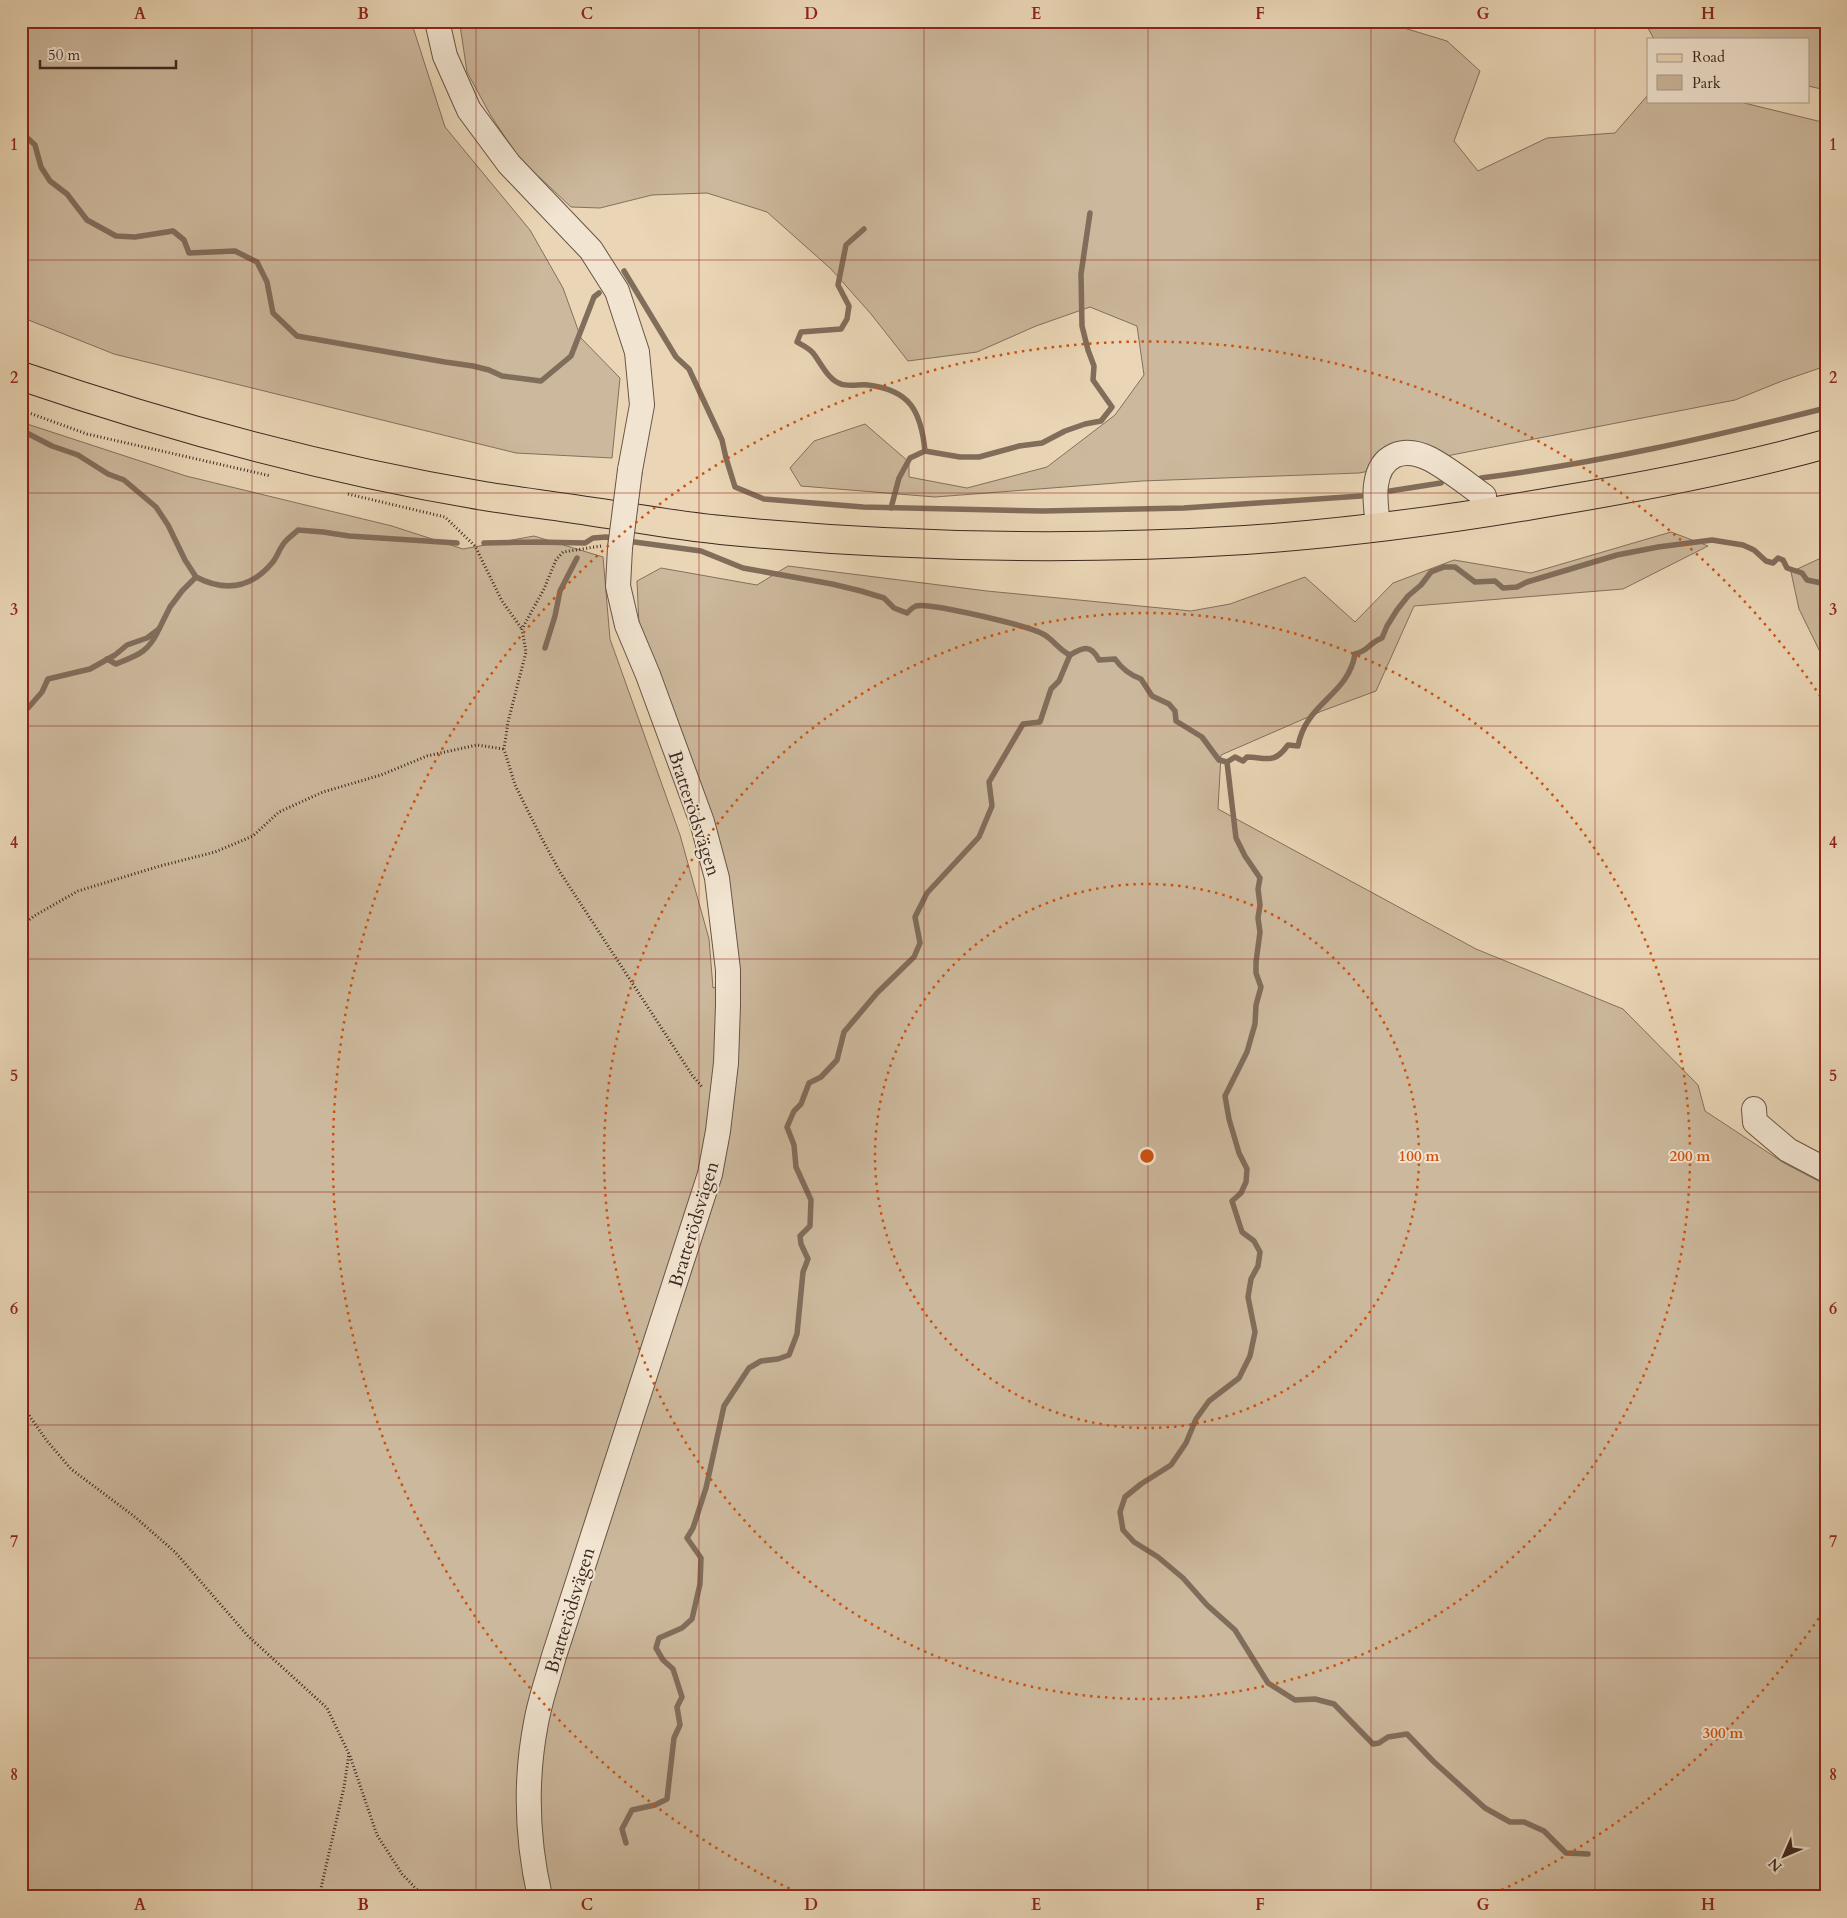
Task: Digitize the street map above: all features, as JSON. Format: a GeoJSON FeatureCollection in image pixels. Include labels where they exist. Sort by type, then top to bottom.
{"type":"FeatureCollection","features":[{"type":"Feature","properties":{"kind":"main road"},"geometry":{"type":"LineString","coordinates":[[21,358],[161,401],[269,430],[379,456],[488,478],[719,511],[934,527],[1110,528],[1244,521],[1377,519],[1487,514],[1650,486],[1769,460],[1826,444]]}},
{"type":"Feature","properties":{"kind":"main road"},"geometry":{"type":"LineString","coordinates":[[21,376],[156,419],[375,475],[483,496],[718,530],[934,545],[1110,546],[1246,540],[1377,519],[1484,496],[1643,469],[1767,442],[1826,425]]}},
{"type":"Feature","properties":{"kind":"street","name":"Bratterödsvägen"},"geometry":{"type":"LineString","coordinates":[[436,21],[445,56],[469,110],[509,164],[591,250],[617,291],[637,352],[642,405],[630,470],[620,548],[618,586],[627,625],[648,675],[702,822],[717,878],[728,970],[726,1063],[720,1097],[718,1131],[710,1174],[557,1647],[536,1722],[528,1792],[531,1838],[539,1891]]}},
{"type":"Feature","properties":{"kind":"street"},"geometry":{"type":"LineString","coordinates":[[1377,519],[1375,486],[1378,476],[1384,464],[1403,452],[1429,459],[1484,496]]}},
{"type":"Feature","properties":{"kind":"street"},"geometry":{"type":"LineString","coordinates":[[1754,1109],[1755,1122],[1762,1128],[1788,1150],[1826,1170]]}},
{"type":"Feature","properties":{"kind":"path"},"geometry":{"type":"LineString","coordinates":[[21,410],[87,434],[275,477]]}},
{"type":"Feature","properties":{"kind":"path"},"geometry":{"type":"LineString","coordinates":[[341,493],[445,517],[474,546],[502,601],[522,629],[526,652],[508,722],[504,749],[516,785],[560,872],[692,1075],[706,1092],[720,1097]]}},
{"type":"Feature","properties":{"kind":"path"},"geometry":{"type":"LineString","coordinates":[[522,629],[544,589],[556,560],[563,552],[597,546],[620,548]]}},
{"type":"Feature","properties":{"kind":"path"},"geometry":{"type":"LineString","coordinates":[[21,926],[34,916],[78,892],[160,866],[215,852],[253,836],[279,812],[323,792],[381,775],[428,756],[478,745],[504,749]]}},
{"type":"Feature","properties":{"kind":"path"},"geometry":{"type":"LineString","coordinates":[[21,1404],[47,1441],[71,1469],[135,1517],[175,1552],[248,1636],[326,1708],[349,1754],[377,1835],[402,1874],[424,1897]]}},
{"type":"Feature","properties":{"kind":"path"},"geometry":{"type":"LineString","coordinates":[[319,1897],[344,1787],[349,1754]]}},
{"type":"Feature","properties":{"kind":"path"},"geometry":{"type":"LineString","coordinates":[[452,1897],[539,1891]]}},
{"type":"Feature","properties":{"kind":"green space"},"geometry":{"type":"Polygon","coordinates":[[[21,21],[411,21],[445,127],[530,230],[563,288],[581,338],[620,378],[612,458],[516,453],[114,354],[21,317],[21,21]]]}},
{"type":"Feature","properties":{"kind":"green space"},"geometry":{"type":"Polygon","coordinates":[[[461,21],[1381,21],[1447,41],[1480,71],[1454,141],[1478,171],[1547,138],[1615,133],[1647,96],[1647,102],[1740,102],[1826,123],[1826,366],[1735,400],[1359,473],[1142,481],[935,497],[801,486],[790,468],[814,441],[865,424],[909,462],[909,477],[967,488],[1047,467],[1115,415],[1144,375],[1137,326],[1090,307],[1036,326],[977,352],[908,361],[871,314],[831,269],[767,212],[707,193],[652,195],[600,208],[571,207],[519,158],[491,116],[467,72],[461,21]]]}},
{"type":"Feature","properties":{"kind":"green space"},"geometry":{"type":"Polygon","coordinates":[[[1644,21],[1826,21],[1826,90],[1810,86],[1810,38],[1653,38],[1644,21]]]}},
{"type":"Feature","properties":{"kind":"green space"},"geometry":{"type":"Polygon","coordinates":[[[21,422],[186,476],[392,526],[463,549],[534,536],[603,557],[610,639],[680,835],[709,939],[713,988],[738,980],[639,625],[637,581],[661,568],[757,585],[788,566],[987,591],[1191,611],[1230,604],[1305,577],[1355,622],[1393,583],[1454,560],[1531,573],[1671,532],[1708,546],[1623,589],[1414,606],[1376,691],[1322,711],[1221,755],[1218,809],[1476,949],[1623,1009],[1698,1085],[1705,1111],[1784,1163],[1826,1185],[1826,1897],[21,1897],[21,422]]]}},
{"type":"Feature","properties":{"kind":"green space"},"geometry":{"type":"Polygon","coordinates":[[[1821,558],[1826,559],[1826,664],[1799,609],[1791,572],[1821,558]]]}},
{"type":"Feature","properties":{"kind":"waterway"},"geometry":{"type":"LineString","coordinates":[[21,132],[35,145],[41,167],[50,181],[67,194],[87,220],[116,236],[135,237],[173,231],[184,240],[189,253],[235,251],[257,262],[267,282],[273,313],[297,336],[473,366],[502,376],[541,381],[571,356],[594,297],[599,293]]}},
{"type":"Feature","properties":{"kind":"waterway"},"geometry":{"type":"LineString","coordinates":[[891,508],[899,478],[910,458],[925,451],[960,457],[979,457],[1019,446],[1042,443],[1065,431],[1101,421],[1112,407],[1093,380],[1094,366],[1082,326],[1081,274],[1090,213]]}},
{"type":"Feature","properties":{"kind":"waterway"},"geometry":{"type":"LineString","coordinates":[[864,229],[846,245],[838,285],[849,306],[847,319],[841,329],[801,332],[797,342],[811,351],[836,382],[847,385],[868,385],[882,388],[894,392],[903,398],[911,405],[916,414],[925,451]]}},
{"type":"Feature","properties":{"kind":"waterway"},"geometry":{"type":"LineString","coordinates":[[624,271],[676,357],[689,369],[722,440],[735,487],[764,499],[863,507],[1043,511],[1184,508],[1361,496]]}},
{"type":"Feature","properties":{"kind":"waterway"},"geometry":{"type":"LineString","coordinates":[[1481,478],[1612,457],[1826,408]]}},
{"type":"Feature","properties":{"kind":"waterway"},"geometry":{"type":"LineString","coordinates":[[21,430],[52,446],[78,455],[108,474],[124,480],[156,507],[196,577]]}},
{"type":"Feature","properties":{"kind":"waterway"},"geometry":{"type":"LineString","coordinates":[[1390,491],[1441,483]]}},
{"type":"Feature","properties":{"kind":"waterway"},"geometry":{"type":"LineString","coordinates":[[21,716],[42,692],[48,679],[90,669],[115,655],[127,645],[147,638],[159,629],[170,607],[196,577],[217,585],[227,586],[237,585],[255,578],[273,561],[285,542],[298,530],[349,536],[457,543]]}},
{"type":"Feature","properties":{"kind":"waterway"},"geometry":{"type":"LineString","coordinates":[[484,543],[585,543],[593,538],[606,537],[615,539]]}},
{"type":"Feature","properties":{"kind":"waterway"},"geometry":{"type":"LineString","coordinates":[[627,541],[701,551],[743,568],[861,591],[884,598],[894,608],[907,613],[916,606],[925,606],[958,611],[1000,621],[1043,634],[1070,655],[1079,650],[1090,649],[1099,660],[1115,659],[1126,671],[1141,679],[1152,696],[1169,704],[1175,711],[1176,721],[1202,737],[1219,760],[1227,762],[1235,757],[1243,761],[1247,757],[1266,759],[1275,757],[1288,745],[1298,746],[1302,731],[1309,719],[1344,680],[1351,668],[1355,654],[1364,651],[1382,638],[1387,626],[1408,596],[1421,585],[1431,572],[1444,567],[1455,567],[1475,582],[1495,581],[1503,588],[1517,587],[1527,582],[1617,555],[1658,547],[1712,540],[1743,545],[1754,550],[1766,561],[1773,563],[1778,558],[1783,560],[1787,568],[1802,573],[1807,580],[1826,584]]}},
{"type":"Feature","properties":{"kind":"waterway"},"geometry":{"type":"LineString","coordinates":[[545,648],[555,616],[560,591],[577,558]]}},
{"type":"Feature","properties":{"kind":"waterway"},"geometry":{"type":"LineString","coordinates":[[107,659],[116,664],[137,655],[147,648],[159,629]]}},
{"type":"Feature","properties":{"kind":"waterway"},"geometry":{"type":"LineString","coordinates":[[626,1843],[622,1829],[632,1810],[655,1805],[667,1799],[674,1738],[680,1725],[677,1707],[682,1697],[673,1669],[663,1660],[656,1648],[659,1638],[682,1628],[692,1619],[700,1584],[701,1558],[687,1538],[693,1528],[706,1488],[724,1406],[749,1368],[761,1361],[778,1359],[789,1355],[797,1334],[803,1272],[808,1259],[801,1244],[800,1236],[810,1226],[811,1200],[796,1167],[794,1145],[787,1127],[794,1111],[801,1104],[809,1083],[821,1077],[837,1060],[844,1032],[877,993],[914,957],[920,943],[915,917],[927,893],[979,837],[992,806],[989,782],[1023,724],[1040,722],[1051,689],[1059,681],[1070,655]]}},
{"type":"Feature","properties":{"kind":"waterway"},"geometry":{"type":"LineString","coordinates":[[1227,762],[1236,838],[1245,856],[1260,878],[1258,889],[1260,932],[1256,973],[1261,987],[1256,1005],[1255,1024],[1247,1052],[1225,1096],[1229,1119],[1239,1153],[1247,1169],[1246,1182],[1241,1193],[1232,1201],[1242,1232],[1254,1241],[1260,1252],[1258,1266],[1251,1279],[1248,1297],[1255,1332],[1250,1356],[1239,1378],[1209,1401],[1196,1419],[1186,1443],[1171,1465],[1141,1484],[1125,1497],[1120,1512],[1123,1530],[1134,1542],[1158,1557],[1183,1578],[1207,1605],[1235,1630],[1268,1683],[1295,1700],[1315,1699],[1334,1704],[1373,1744],[1379,1743],[1388,1737],[1407,1734],[1433,1761],[1485,1808],[1510,1822],[1524,1822],[1544,1831],[1566,1853],[1588,1854]]}}]}
